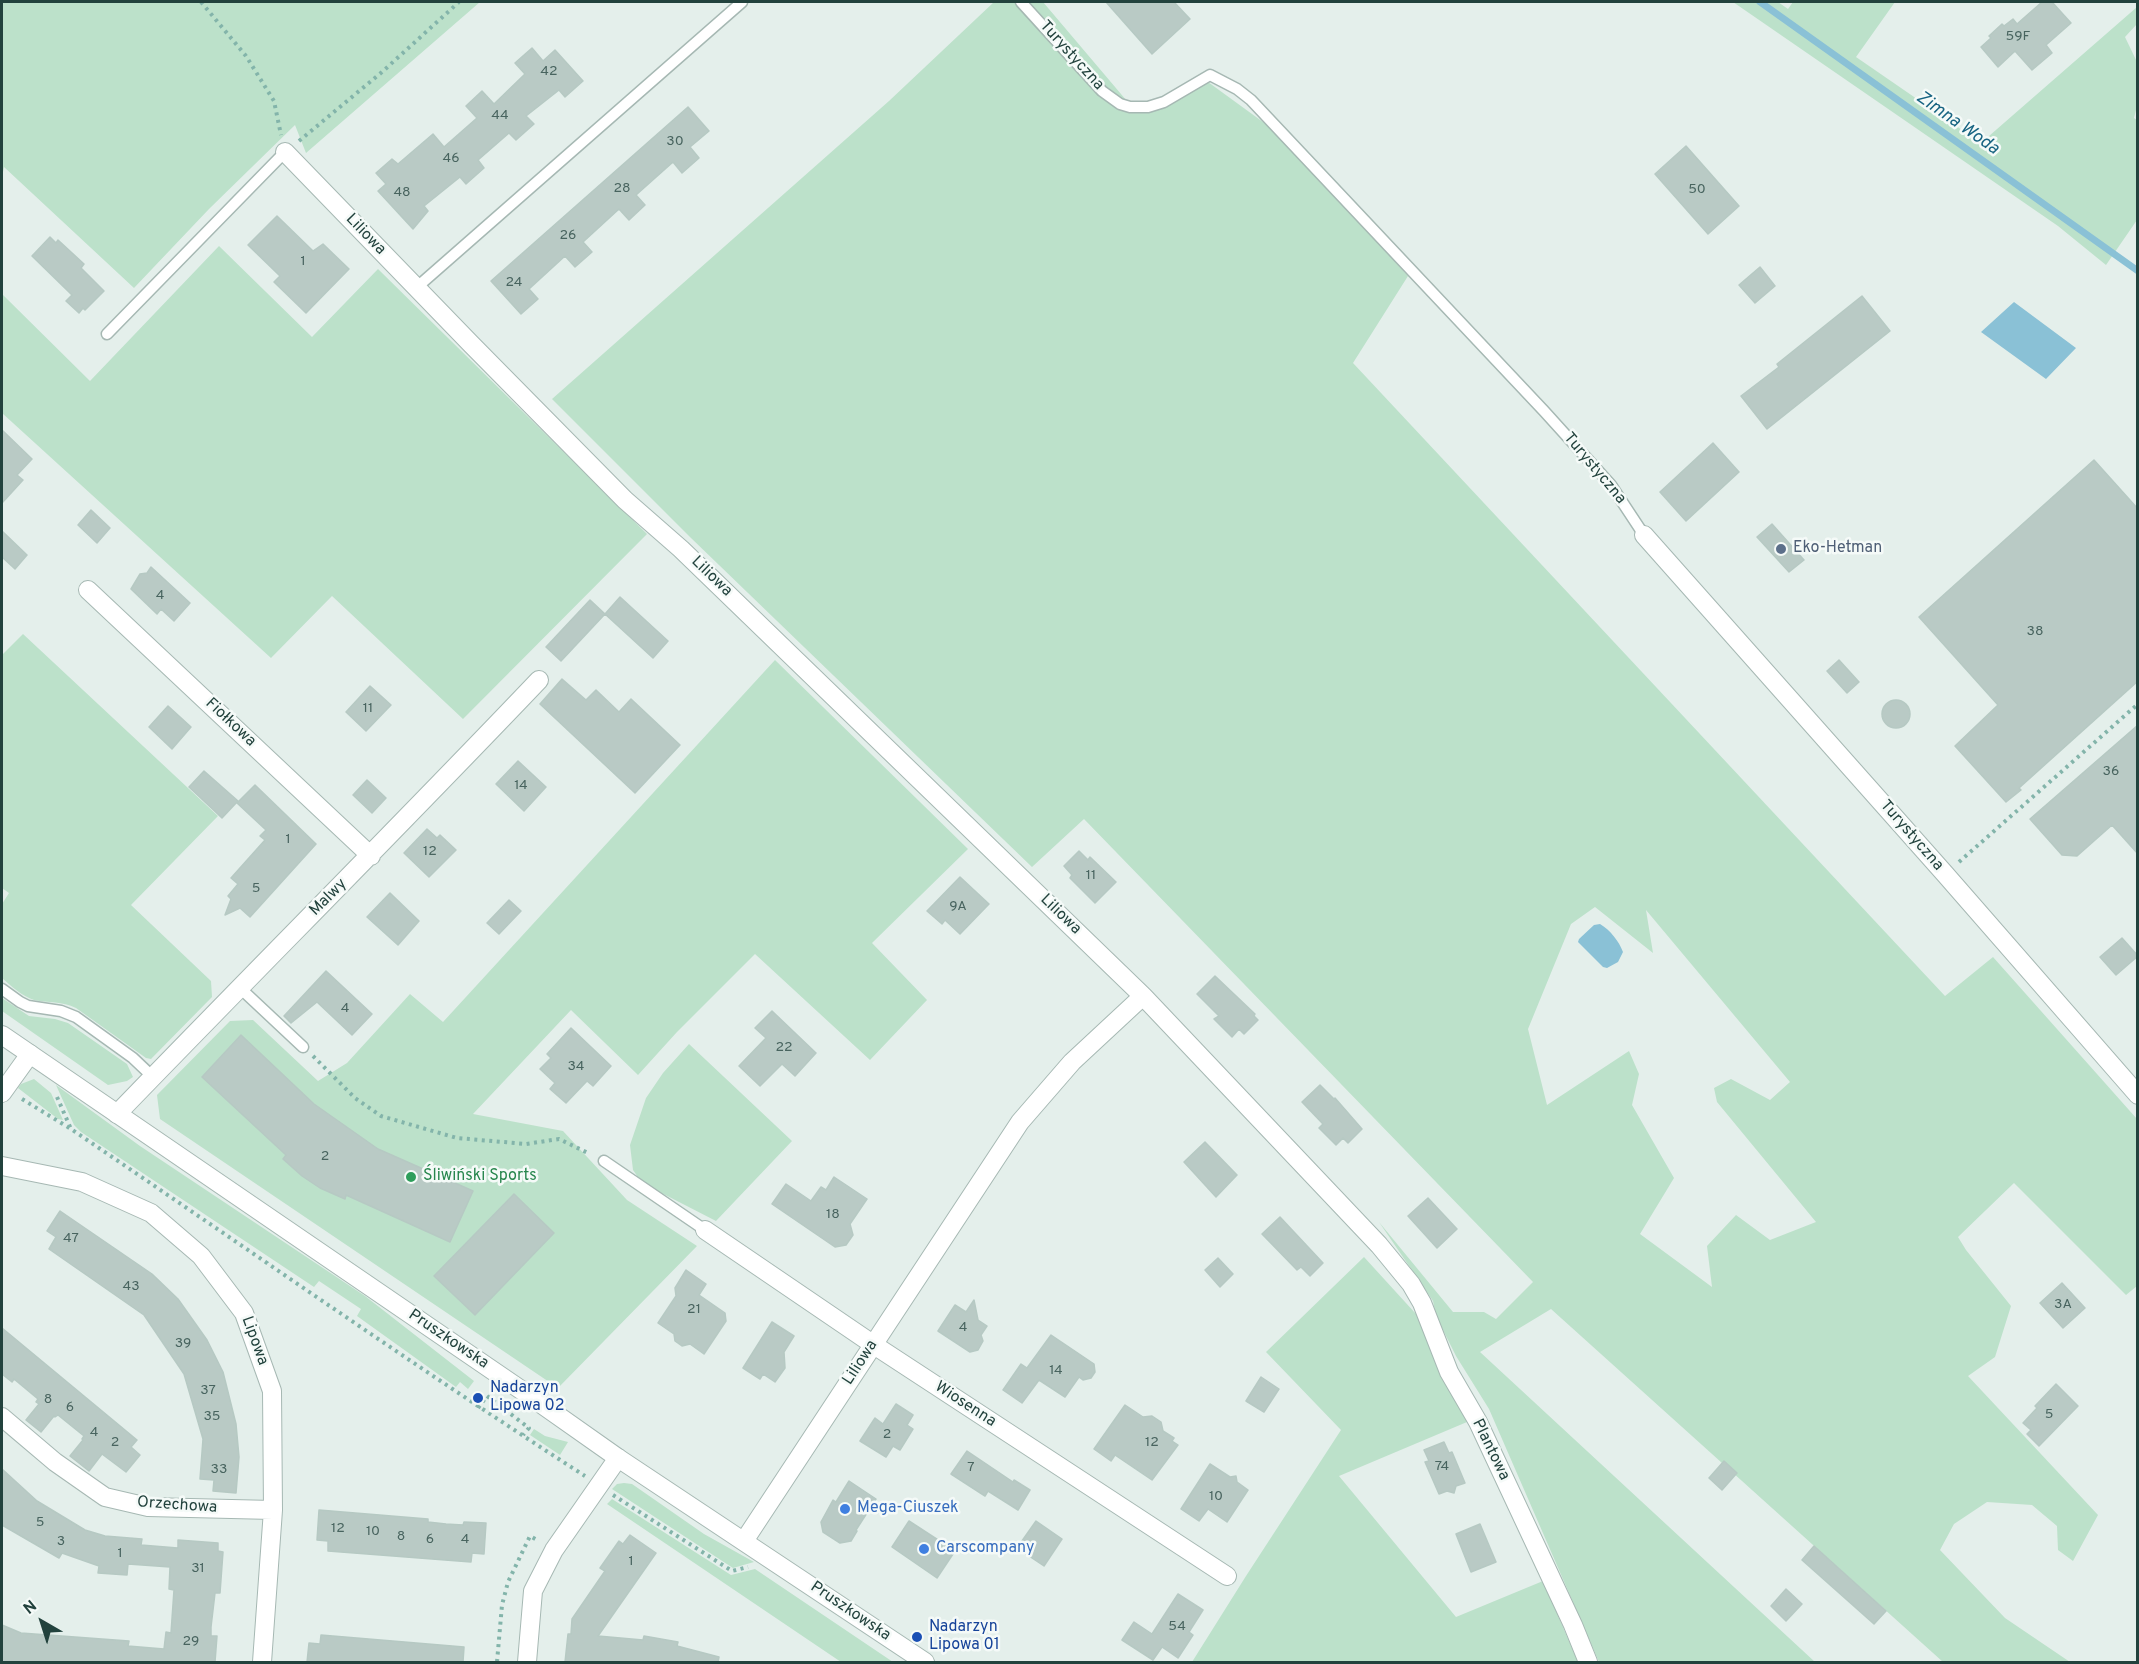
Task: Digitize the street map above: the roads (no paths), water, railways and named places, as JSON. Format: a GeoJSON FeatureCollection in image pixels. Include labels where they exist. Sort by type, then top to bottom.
{"type":"FeatureCollection","features":[{"type":"Feature","properties":{"kind":"street","name":"Liliowa"},"geometry":{"type":"LineString","coordinates":[[285,152],[625,500],[681,549],[1143,996],[1379,1245]]}},
{"type":"Feature","properties":{"kind":"street","name":"Turystyczna"},"geometry":{"type":"LineString","coordinates":[[1644,535],[2138,1095]]}},
{"type":"Feature","properties":{"kind":"street","name":"Fiołkowa"},"geometry":{"type":"LineString","coordinates":[[88,591],[372,856]]}},
{"type":"Feature","properties":{"kind":"street","name":"Malwy"},"geometry":{"type":"LineString","coordinates":[[117,1114],[239,987],[372,856],[539,680]]}},
{"type":"Feature","properties":{"kind":"street","name":"Liliowa"},"geometry":{"type":"LineString","coordinates":[[744,1541],[1020,1122],[1072,1062],[1143,996]]}},
{"type":"Feature","properties":{"kind":"street","name":"Pruszkowska"},"geometry":{"type":"LineString","coordinates":[[2,1035],[618,1458],[925,1662]]}},
{"type":"Feature","properties":{"kind":"street"},"geometry":{"type":"LineString","coordinates":[[9,1095],[30,1054]]}},
{"type":"Feature","properties":{"kind":"street","name":"Lipowa"},"geometry":{"type":"LineString","coordinates":[[2,1166],[82,1182],[151,1213],[201,1256],[244,1313],[272,1391],[273,1510],[261,1662]]}},
{"type":"Feature","properties":{"kind":"street","name":"Wiosenna"},"geometry":{"type":"LineString","coordinates":[[705,1230],[874,1345],[1227,1576]]}},
{"type":"Feature","properties":{"kind":"street","name":"Plantowa"},"geometry":{"type":"LineString","coordinates":[[1379,1245],[1411,1284],[1422,1303],[1449,1372],[1478,1422],[1588,1662]]}},
{"type":"Feature","properties":{"kind":"street","name":"Orzechowa"},"geometry":{"type":"LineString","coordinates":[[2,1417],[55,1462],[105,1497],[148,1507],[273,1510]]}},
{"type":"Feature","properties":{"kind":"street"},"geometry":{"type":"LineString","coordinates":[[527,1662],[533,1591],[554,1550],[618,1458]]}},
{"type":"Feature","properties":{"kind":"lane"},"geometry":{"type":"LineString","coordinates":[[416,288],[742,2]]}},
{"type":"Feature","properties":{"kind":"lane","name":"Turystyczna"},"geometry":{"type":"LineString","coordinates":[[1021,2],[1102,91],[1119,104],[1130,107],[1148,107],[1164,102],[1210,75],[1237,89],[1251,100],[1611,485],[1644,535]]}},
{"type":"Feature","properties":{"kind":"lane"},"geometry":{"type":"LineString","coordinates":[[107,334],[285,152]]}},
{"type":"Feature","properties":{"kind":"lane"},"geometry":{"type":"LineString","coordinates":[[239,987],[303,1047]]}},
{"type":"Feature","properties":{"kind":"lane"},"geometry":{"type":"LineString","coordinates":[[2,989],[28,1006],[61,1011],[76,1017],[133,1059],[153,1077]]}},
{"type":"Feature","properties":{"kind":"lane"},"geometry":{"type":"LineString","coordinates":[[604,1161],[705,1230]]}},
{"type":"Feature","properties":{"kind":"water"},"geometry":{"type":"Polygon","coordinates":[[[2014,302],[2076,348],[2046,379],[1981,332],[2014,302]]]}},
{"type":"Feature","properties":{"kind":"water"},"geometry":{"type":"Polygon","coordinates":[[[1600,924],[1614,936],[1623,952],[1618,962],[1607,968],[1603,967],[1578,942],[1594,925],[1600,924]]]}},
{"type":"Feature","properties":{"kind":"waterway","name":"Zimna Woda"},"geometry":{"type":"LineString","coordinates":[[1760,2],[2138,271]]}},
{"type":"Feature","properties":{"kind":"place","name":"Eko-Hetman"},"geometry":{"type":"Point","coordinates":[1781,549]}},
{"type":"Feature","properties":{"kind":"place","name":"Śliwiński Sports"},"geometry":{"type":"Point","coordinates":[411,1177]}},
{"type":"Feature","properties":{"kind":"place","name":"Nadarzyn Lipowa 02"},"geometry":{"type":"Point","coordinates":[478,1398]}},
{"type":"Feature","properties":{"kind":"place","name":"Mega-Ciuszek"},"geometry":{"type":"Point","coordinates":[845,1509]}},
{"type":"Feature","properties":{"kind":"place","name":"Carscompany"},"geometry":{"type":"Point","coordinates":[924,1549]}},
{"type":"Feature","properties":{"kind":"place","name":"Nadarzyn Lipowa 01"},"geometry":{"type":"Point","coordinates":[917,1637]}}]}
